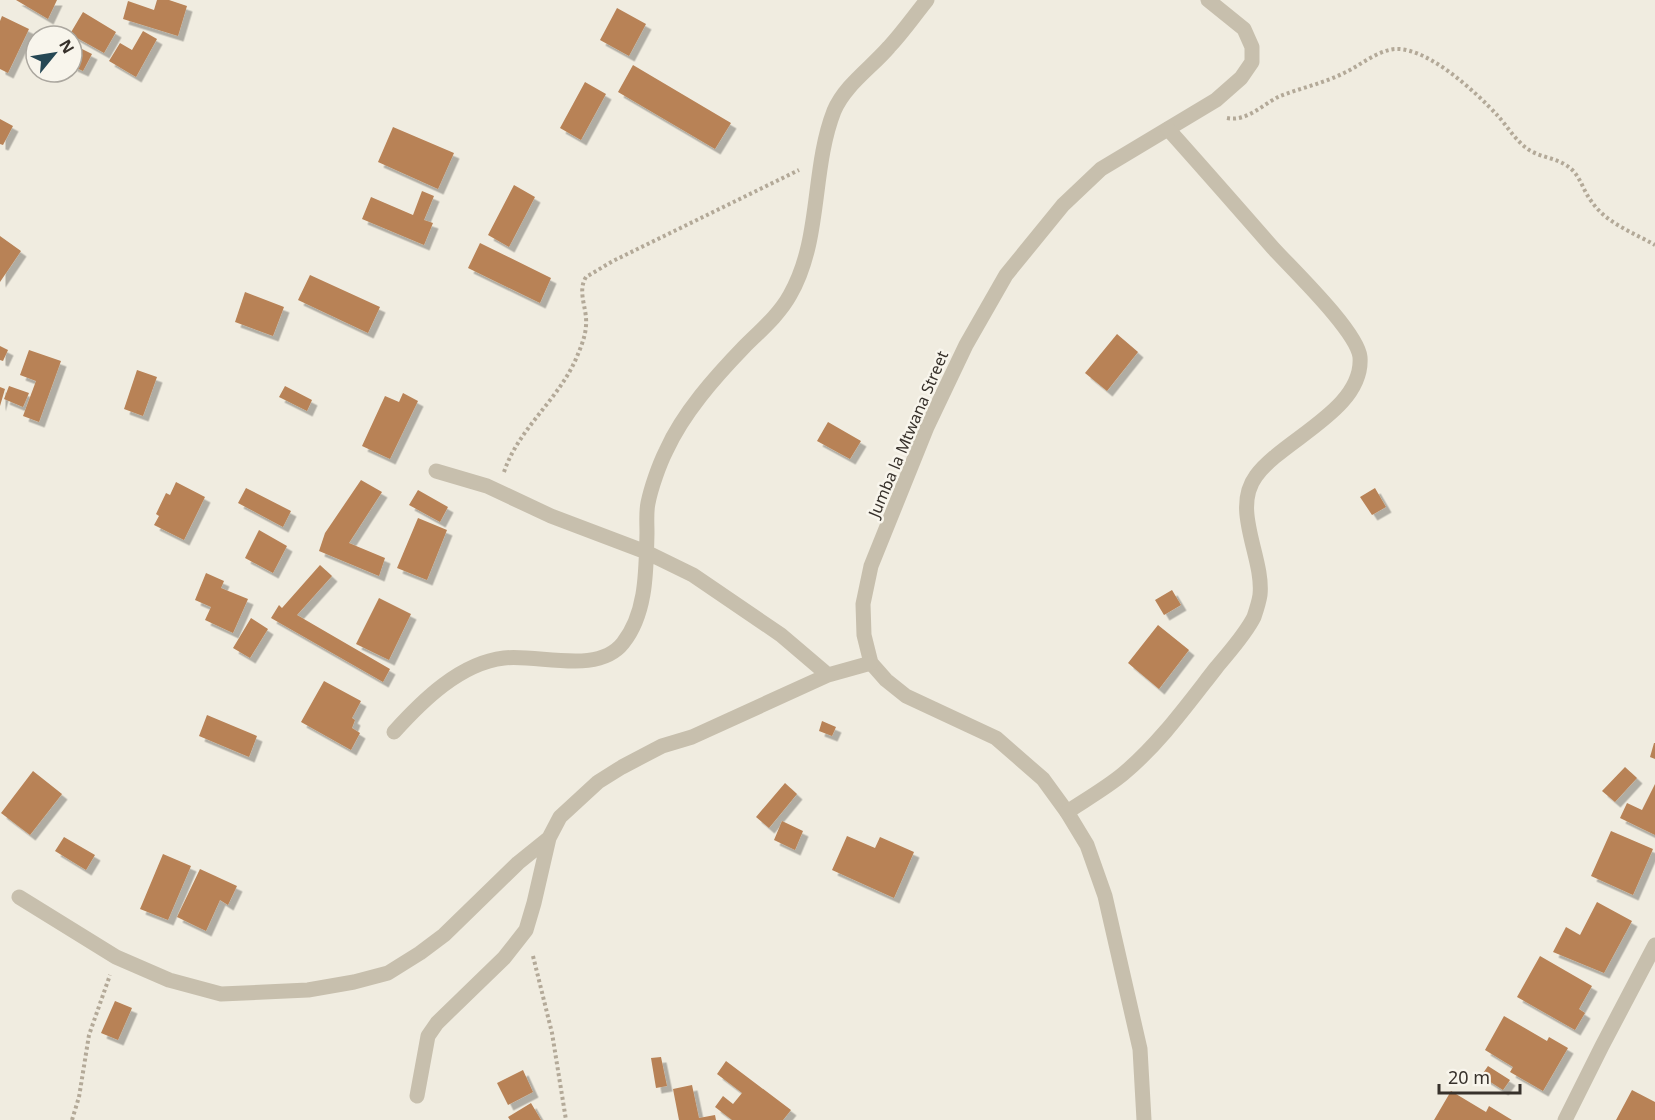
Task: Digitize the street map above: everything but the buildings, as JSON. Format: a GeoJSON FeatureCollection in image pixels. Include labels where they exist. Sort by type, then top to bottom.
{"type":"FeatureCollection","features":[{"type":"Feature","properties":{"kind":"street"},"geometry":{"type":"LineString","coordinates":[[394,732],[421,703],[450,680],[478,666],[503,658],[592,660],[609,656],[622,645],[633,629],[642,600],[647,503],[666,450],[687,416],[711,384],[789,297],[800,276],[807,253],[827,133],[836,108],[851,86],[890,47],[927,0]]}},
{"type":"Feature","properties":{"kind":"street","name":"Jumba la Mtwana Street"},"geometry":{"type":"LineString","coordinates":[[871,663],[864,635],[863,604],[871,566],[927,427],[966,345],[1006,275],[1063,205],[1101,169],[1216,100],[1241,78],[1252,62],[1252,47],[1244,29],[1208,0]]}},
{"type":"Feature","properties":{"kind":"street"},"geometry":{"type":"LineString","coordinates":[[1067,812],[1122,774],[1149,749],[1254,617],[1260,596],[1259,573],[1246,506],[1248,492],[1255,477],[1269,462],[1344,400],[1357,382],[1360,356],[1351,337],[1325,303],[1168,129]]}},
{"type":"Feature","properties":{"kind":"street"},"geometry":{"type":"LineString","coordinates":[[436,471],[474,481],[551,516],[646,552],[693,575],[781,635],[828,675]]}},
{"type":"Feature","properties":{"kind":"street"},"geometry":{"type":"LineString","coordinates":[[417,1096],[428,1036],[437,1023],[504,958],[526,930],[549,838],[560,817],[598,782],[622,766],[662,746],[692,737],[828,675],[871,663],[886,680],[906,696],[996,738],[1043,779],[1067,812],[1087,846],[1108,907],[1140,1049],[1144,1120]]}},
{"type":"Feature","properties":{"kind":"street"},"geometry":{"type":"LineString","coordinates":[[19,897],[116,957],[169,980],[221,994],[308,990],[388,973],[420,953],[444,935],[518,863],[549,838]]}},
{"type":"Feature","properties":{"kind":"street"},"geometry":{"type":"LineString","coordinates":[[1565,1120],[1655,945]]}},
{"type":"Feature","properties":{"kind":"path"},"geometry":{"type":"LineString","coordinates":[[1194,113],[1236,120],[1281,96],[1345,73],[1382,52],[1405,49],[1441,66],[1463,83],[1499,117],[1526,148],[1563,163],[1571,169],[1578,177],[1591,202],[1605,215],[1655,245]]}},
{"type":"Feature","properties":{"kind":"path"},"geometry":{"type":"LineString","coordinates":[[500,493],[504,472],[515,444],[543,412],[577,357],[586,333],[582,289],[586,277],[613,261],[723,209],[822,158]]}},
{"type":"Feature","properties":{"kind":"path"},"geometry":{"type":"LineString","coordinates":[[526,930],[552,1033],[567,1120]]}},
{"type":"Feature","properties":{"kind":"path"},"geometry":{"type":"LineString","coordinates":[[72,1120],[79,1097],[89,1035],[116,957]]}}]}
